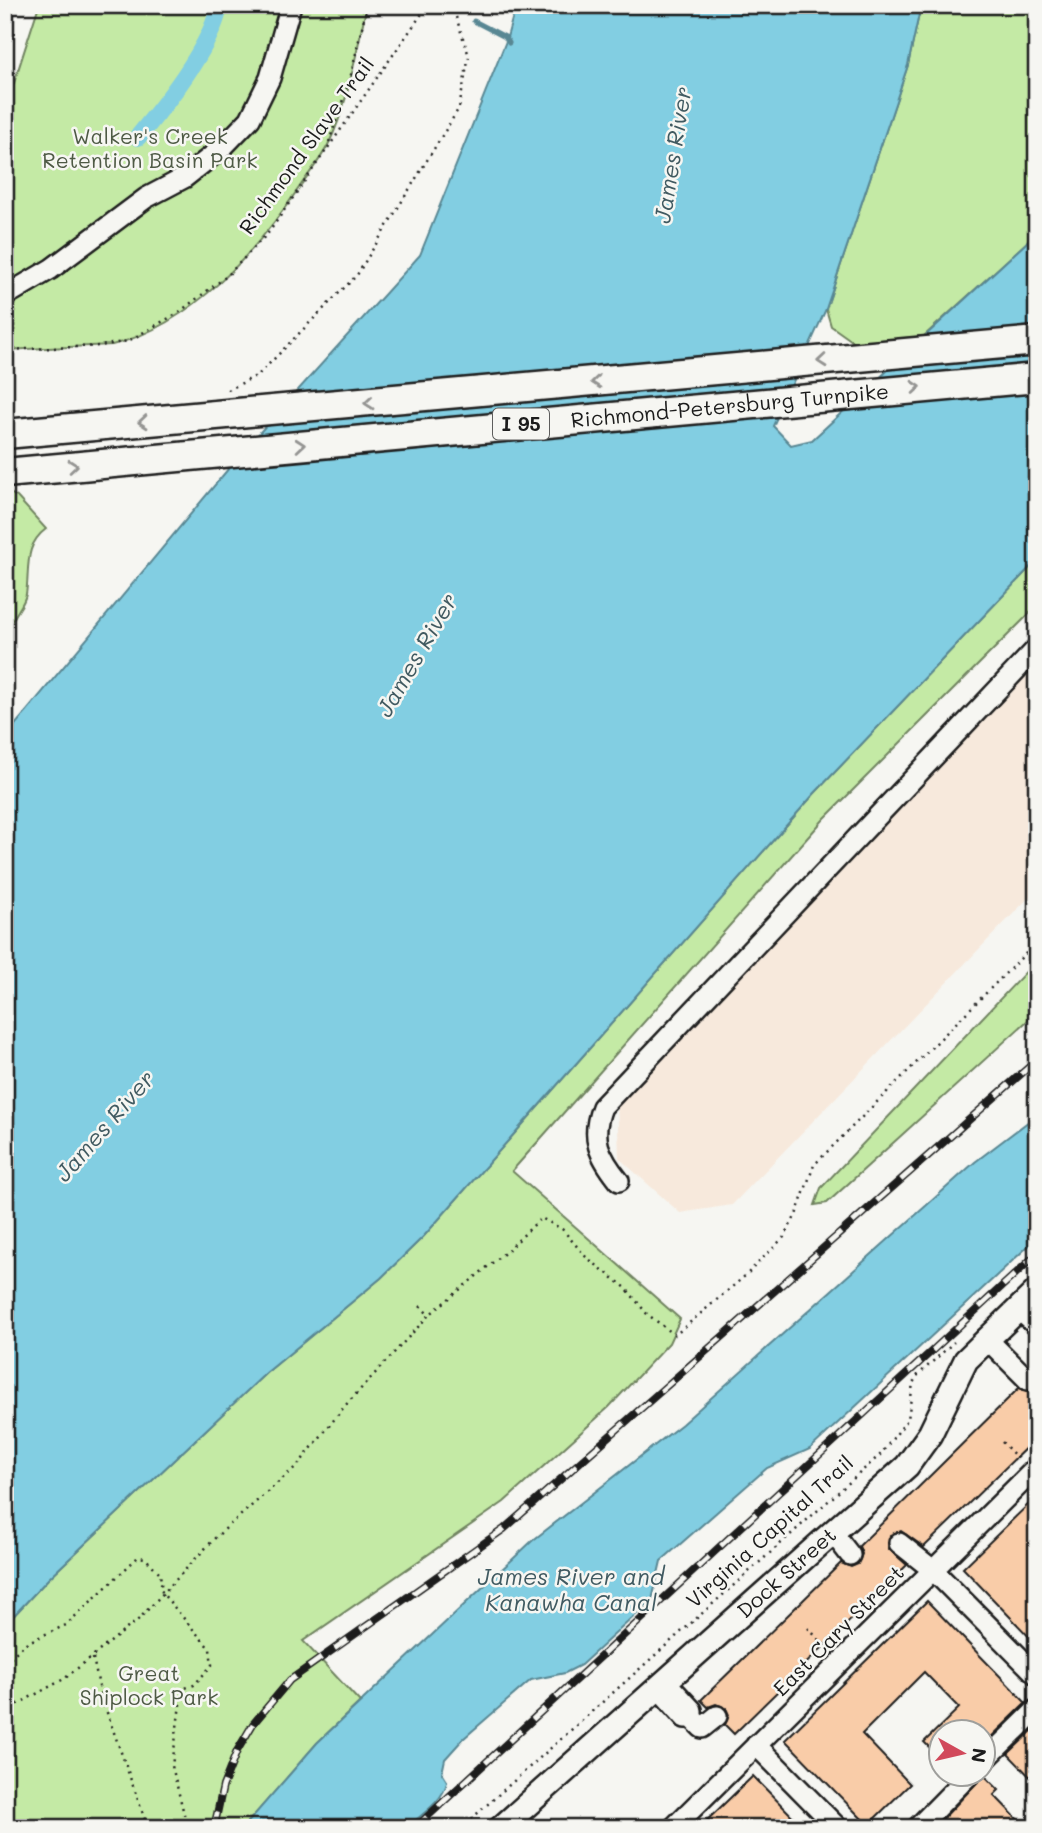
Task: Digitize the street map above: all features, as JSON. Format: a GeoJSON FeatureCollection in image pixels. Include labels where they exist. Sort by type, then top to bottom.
{"type":"FeatureCollection","features":[{"type":"Feature","properties":{"kind":"highway","name":"Richmond-Petersburg Turnpike"},"geometry":{"type":"LineString","coordinates":[[5,434],[1037,341]]}},
{"type":"Feature","properties":{"kind":"highway","name":"Richmond-Petersburg Turnpike"},"geometry":{"type":"LineString","coordinates":[[5,473],[1037,378]]}},
{"type":"Feature","properties":{"kind":"main road","name":"Dock Street"},"geometry":{"type":"LineString","coordinates":[[501,1828],[884,1488],[921,1449],[958,1373],[986,1338],[1037,1291]]}},
{"type":"Feature","properties":{"kind":"street"},"geometry":{"type":"LineString","coordinates":[[5,296],[51,269],[146,198],[184,178],[222,148],[250,119],[270,78],[291,5]]}},
{"type":"Feature","properties":{"kind":"street"},"geometry":{"type":"LineString","coordinates":[[619,1181],[601,1159],[595,1140],[595,1124],[602,1107],[1037,648]]}},
{"type":"Feature","properties":{"kind":"street"},"geometry":{"type":"LineString","coordinates":[[1018,1308],[1037,1326]]}},
{"type":"Feature","properties":{"kind":"street"},"geometry":{"type":"LineString","coordinates":[[986,1338],[1028,1380]]}},
{"type":"Feature","properties":{"kind":"street","name":"East Cary Street"},"geometry":{"type":"LineString","coordinates":[[673,1828],[1037,1467]]}},
{"type":"Feature","properties":{"kind":"street"},"geometry":{"type":"LineString","coordinates":[[833,1534],[850,1555]]}},
{"type":"Feature","properties":{"kind":"street"},"geometry":{"type":"LineString","coordinates":[[904,1538],[1037,1675]]}},
{"type":"Feature","properties":{"kind":"street"},"geometry":{"type":"LineString","coordinates":[[662,1685],[692,1710],[692,1718],[702,1728],[717,1716]]}},
{"type":"Feature","properties":{"kind":"street"},"geometry":{"type":"LineString","coordinates":[[996,1749],[1037,1709]]}},
{"type":"Feature","properties":{"kind":"street"},"geometry":{"type":"LineString","coordinates":[[757,1745],[838,1828]]}},
{"type":"Feature","properties":{"kind":"street"},"geometry":{"type":"LineString","coordinates":[[917,1828],[957,1787]]}},
{"type":"Feature","properties":{"kind":"path"},"geometry":{"type":"LineString","coordinates":[[328,145],[351,75],[367,5]]}},
{"type":"Feature","properties":{"kind":"path","name":"Richmond Slave Trail"},"geometry":{"type":"LineString","coordinates":[[5,350],[112,345],[144,334],[178,313],[228,275],[269,232],[428,5]]}},
{"type":"Feature","properties":{"kind":"path"},"geometry":{"type":"LineString","coordinates":[[223,393],[258,375],[357,275],[459,108],[469,56],[452,5]]}},
{"type":"Feature","properties":{"kind":"path"},"geometry":{"type":"LineString","coordinates":[[5,1712],[93,1658],[139,1619],[216,1537],[299,1464],[344,1406],[429,1315],[498,1259],[541,1218],[562,1229],[586,1257],[626,1288],[647,1314],[675,1335],[745,1276],[784,1237],[796,1215],[814,1165],[1037,942]]}},
{"type":"Feature","properties":{"kind":"path"},"geometry":{"type":"LineString","coordinates":[[420,1306],[429,1315]]}},
{"type":"Feature","properties":{"kind":"path","name":"Virginia Capital Trail"},"geometry":{"type":"LineString","coordinates":[[461,1828],[880,1455],[908,1419],[918,1375],[956,1340]]}},
{"type":"Feature","properties":{"kind":"path"},"geometry":{"type":"LineString","coordinates":[[1002,1442],[1016,1457]]}},
{"type":"Feature","properties":{"kind":"path"},"geometry":{"type":"LineString","coordinates":[[5,1662],[26,1643],[66,1625],[138,1557],[145,1558],[160,1573],[162,1593],[210,1649],[212,1665],[194,1685],[182,1689],[172,1766],[185,1818],[183,1828]]}},
{"type":"Feature","properties":{"kind":"path"},"geometry":{"type":"LineString","coordinates":[[808,1629],[824,1645]]}},
{"type":"Feature","properties":{"kind":"path"},"geometry":{"type":"LineString","coordinates":[[93,1658],[101,1696],[148,1828]]}},
{"type":"Feature","properties":{"kind":"path"},"geometry":{"type":"LineString","coordinates":[[467,1823],[472,1828]]}},
{"type":"Feature","properties":{"kind":"shaded area"},"geometry":{"type":"Polygon","coordinates":[[[1037,659],[1037,889],[732,1205],[680,1213],[619,1158],[617,1097],[1037,659]]]}},
{"type":"Feature","properties":{"kind":"green space","name":"Walker's Creek Retention Basin Park"},"geometry":{"type":"Polygon","coordinates":[[[39,5],[367,5],[347,94],[335,129],[322,155],[283,210],[243,259],[196,303],[142,335],[112,345],[5,350],[5,111],[39,5]]]}},
{"type":"Feature","properties":{"kind":"green space"},"geometry":{"type":"Polygon","coordinates":[[[921,5],[1006,5],[1037,12],[1037,228],[1026,243],[924,336],[855,343],[831,326],[826,309],[908,65],[921,5]]]}},
{"type":"Feature","properties":{"kind":"green space"},"geometry":{"type":"Polygon","coordinates":[[[5,490],[17,497],[46,529],[31,551],[26,594],[10,628],[5,656],[5,490]]]}},
{"type":"Feature","properties":{"kind":"green space","name":"Great Shiplock Park"},"geometry":{"type":"Polygon","coordinates":[[[1037,560],[1037,606],[824,819],[512,1171],[680,1319],[669,1343],[609,1407],[504,1502],[303,1641],[360,1702],[317,1743],[243,1828],[5,1828],[5,1625],[48,1579],[266,1373],[381,1278],[424,1236],[814,794],[1037,560]]]}},
{"type":"Feature","properties":{"kind":"green space"},"geometry":{"type":"Polygon","coordinates":[[[1037,960],[1037,1012],[827,1203],[815,1205],[821,1188],[1037,960]]]}},
{"type":"Feature","properties":{"kind":"water","name":"James River"},"geometry":{"type":"Polygon","coordinates":[[[516,5],[921,5],[908,65],[826,309],[773,426],[791,445],[812,440],[1026,243],[1037,228],[1037,560],[814,794],[424,1236],[381,1278],[266,1373],[48,1579],[5,1625],[5,737],[244,450],[420,255],[506,41],[516,5]]]}},
{"type":"Feature","properties":{"kind":"water","name":"James River and Kanawha Canal"},"geometry":{"type":"Polygon","coordinates":[[[1037,1115],[1037,1238],[810,1449],[767,1468],[661,1561],[652,1600],[581,1665],[565,1673],[531,1680],[463,1739],[445,1759],[442,1773],[447,1781],[445,1788],[431,1807],[406,1828],[243,1828],[317,1743],[532,1541],[682,1424],[975,1162],[1037,1115]]]}},
{"type":"Feature","properties":{"kind":"building"},"geometry":{"type":"Polygon","coordinates":[[[1019,1388],[1030,1392],[1037,1388],[1037,1437],[924,1547],[901,1531],[890,1535],[888,1548],[907,1565],[734,1734],[725,1725],[729,1715],[726,1708],[716,1704],[708,1707],[701,1700],[841,1563],[851,1567],[858,1564],[862,1554],[859,1546],[1019,1388]]]}},
{"type":"Feature","properties":{"kind":"building"},"geometry":{"type":"Polygon","coordinates":[[[1037,1496],[1037,1645],[963,1568],[1037,1496]]]}},
{"type":"Feature","properties":{"kind":"building"},"geometry":{"type":"Polygon","coordinates":[[[927,1601],[1026,1703],[996,1732],[996,1717],[950,1717],[959,1708],[924,1672],[862,1734],[910,1784],[868,1825],[785,1740],[927,1601]]]}},
{"type":"Feature","properties":{"kind":"building"},"geometry":{"type":"Polygon","coordinates":[[[1037,1726],[1037,1784],[1008,1754],[1037,1726]]]}},
{"type":"Feature","properties":{"kind":"building"},"geometry":{"type":"Polygon","coordinates":[[[753,1776],[804,1828],[699,1828],[753,1776]]]}},
{"type":"Feature","properties":{"kind":"building"},"geometry":{"type":"Polygon","coordinates":[[[973,1787],[996,1787],[999,1790],[994,1795],[1026,1828],[942,1828],[938,1824],[973,1787]]]}},
{"type":"Feature","properties":{"kind":"waterway"},"geometry":{"type":"LineString","coordinates":[[138,137],[198,56],[208,38],[219,5]]}},
{"type":"Feature","properties":{"kind":"waterway"},"geometry":{"type":"LineString","coordinates":[[474,21],[505,37],[509,43]]}},
{"type":"Feature","properties":{"kind":"railway"},"geometry":{"type":"LineString","coordinates":[[214,1828],[223,1786],[237,1751],[253,1724],[290,1680],[504,1529],[1037,1060]]}},
{"type":"Feature","properties":{"kind":"railway"},"geometry":{"type":"LineString","coordinates":[[415,1828],[1037,1254]]}}]}
